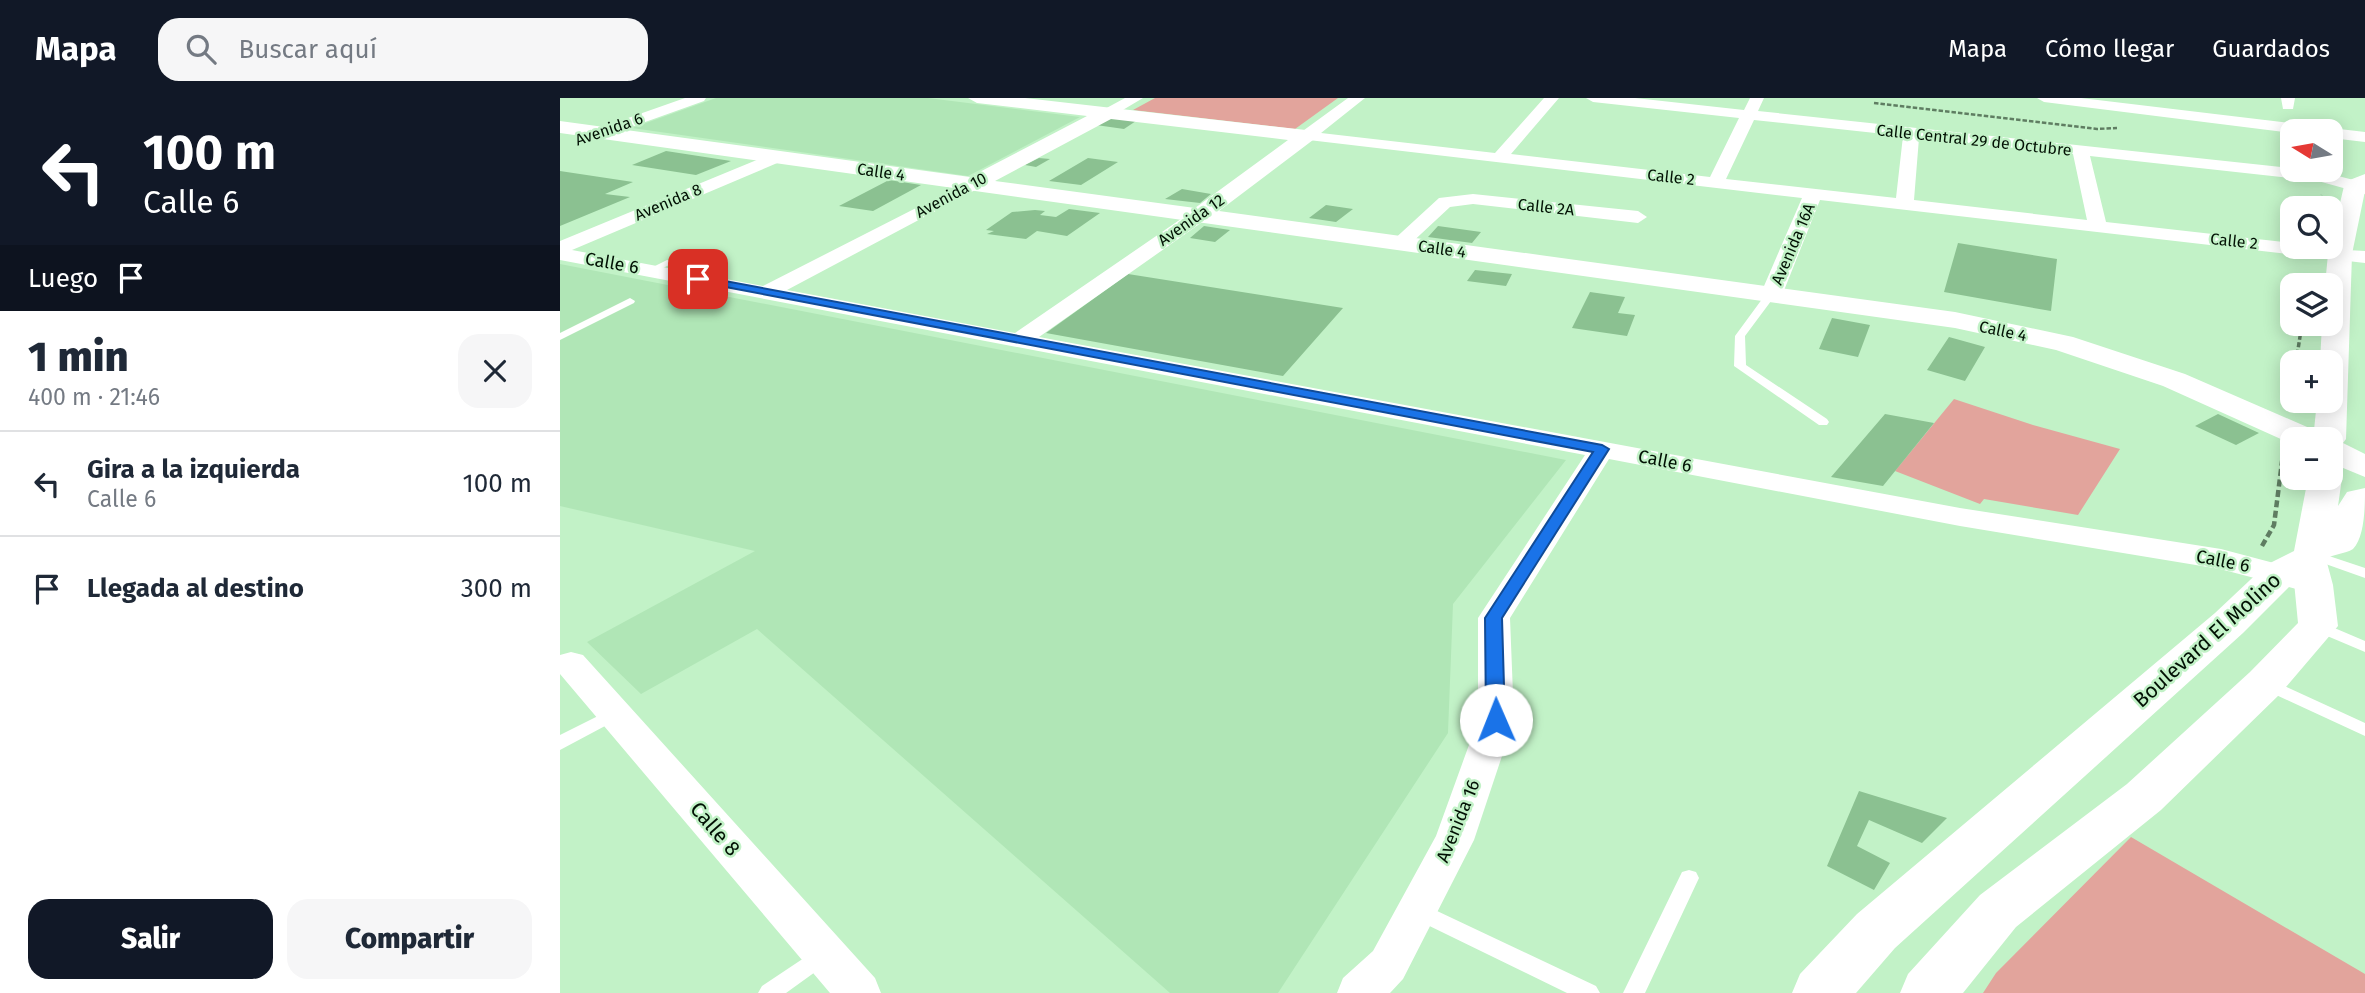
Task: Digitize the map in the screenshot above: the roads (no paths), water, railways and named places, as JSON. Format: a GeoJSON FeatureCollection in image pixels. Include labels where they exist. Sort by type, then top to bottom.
{"type":"FeatureCollection","features":[{"type":"Feature","properties":{"kind":"street","name":"Avenida 6"},"geometry":{"type":"LineString","coordinates":[[560,147],[699,98]]}},
{"type":"Feature","properties":{"kind":"street","name":"Calle 2"},"geometry":{"type":"LineString","coordinates":[[976,98],[2353,255]]}},
{"type":"Feature","properties":{"kind":"street","name":"Avenida 10"},"geometry":{"type":"LineString","coordinates":[[766,292],[1136,98]]}},
{"type":"Feature","properties":{"kind":"street","name":"Avenida 12"},"geometry":{"type":"LineString","coordinates":[[1021,339],[1201,214],[1358,98]]}},
{"type":"Feature","properties":{"kind":"street"},"geometry":{"type":"LineString","coordinates":[[1499,158],[1552,98]]}},
{"type":"Feature","properties":{"kind":"street","name":"Calle Central 29 de Octubre"},"geometry":{"type":"LineString","coordinates":[[1593,98],[2319,176],[2362,185]]}},
{"type":"Feature","properties":{"kind":"street"},"geometry":{"type":"LineString","coordinates":[[1716,182],[1758,98]]}},
{"type":"Feature","properties":{"kind":"street"},"geometry":{"type":"LineString","coordinates":[[2044,98],[2142,117],[2280,128]]}},
{"type":"Feature","properties":{"kind":"street"},"geometry":{"type":"LineString","coordinates":[[2135,157],[2142,117]]}},
{"type":"Feature","properties":{"kind":"street","name":"Calle 4"},"geometry":{"type":"LineString","coordinates":[[560,127],[1955,320],[2063,343],[2174,380],[2280,427]]}},
{"type":"Feature","properties":{"kind":"street"},"geometry":{"type":"LineString","coordinates":[[1905,204],[1911,133]]}},
{"type":"Feature","properties":{"kind":"street"},"geometry":{"type":"LineString","coordinates":[[2343,134],[2365,137]]}},
{"type":"Feature","properties":{"kind":"street"},"geometry":{"type":"LineString","coordinates":[[2080,151],[2098,226]]}},
{"type":"Feature","properties":{"kind":"street","name":"Avenida 8"},"geometry":{"type":"LineString","coordinates":[[560,248],[776,157]]}},
{"type":"Feature","properties":{"kind":"street"},"geometry":{"type":"LineString","coordinates":[[2332,427],[2362,185]]}},
{"type":"Feature","properties":{"kind":"street","name":"Avenida 16A"},"geometry":{"type":"LineString","coordinates":[[1772,293],[1813,194]]}},
{"type":"Feature","properties":{"kind":"street","name":"Calle 2A"},"geometry":{"type":"LineString","coordinates":[[1400,243],[1445,202],[1453,200],[1473,199],[1638,217]]}},
{"type":"Feature","properties":{"kind":"street","name":"Calle 6"},"geometry":{"type":"LineString","coordinates":[[560,254],[661,266],[766,292],[1974,519],[2307,575]]}},
{"type":"Feature","properties":{"kind":"street","name":"Avenida 16"},"geometry":{"type":"LineString","coordinates":[[1359,993],[1388,965],[1454,840],[1496,720],[1494,618],[1602,449]]}},
{"type":"Feature","properties":{"kind":"street"},"geometry":{"type":"LineString","coordinates":[[2343,456],[2365,467]]}},
{"type":"Feature","properties":{"kind":"street"},"geometry":{"type":"LineString","coordinates":[[1928,993],[1998,911],[2144,797],[2265,683],[2307,575],[2323,490]]}},
{"type":"Feature","properties":{"kind":"street"},"geometry":{"type":"LineString","coordinates":[[2307,575],[2341,540],[2359,499],[2365,498]]}},
{"type":"Feature","properties":{"kind":"street","name":"Boulevard El Molino"},"geometry":{"type":"LineString","coordinates":[[1820,993],[1876,931],[2229,623],[2307,575]]}},
{"type":"Feature","properties":{"kind":"street","name":"Calle 8"},"geometry":{"type":"LineString","coordinates":[[571,664],[859,993]]}},
{"type":"Feature","properties":{"kind":"lane"},"geometry":{"type":"LineString","coordinates":[[1772,293],[1740,336],[1740,366],[1823,422]]}},
{"type":"Feature","properties":{"kind":"lane"},"geometry":{"type":"LineString","coordinates":[[560,337],[630,301]]}},
{"type":"Feature","properties":{"kind":"lane"},"geometry":{"type":"LineString","coordinates":[[2307,575],[2365,573]]}},
{"type":"Feature","properties":{"kind":"lane"},"geometry":{"type":"LineString","coordinates":[[2307,575],[2365,647]]}},
{"type":"Feature","properties":{"kind":"lane"},"geometry":{"type":"LineString","coordinates":[[2265,683],[2365,730]]}},
{"type":"Feature","properties":{"kind":"lane"},"geometry":{"type":"LineString","coordinates":[[560,743],[614,714]]}},
{"type":"Feature","properties":{"kind":"lane"},"geometry":{"type":"LineString","coordinates":[[1634,993],[1689,878]]}},
{"type":"Feature","properties":{"kind":"lane"},"geometry":{"type":"LineString","coordinates":[[1417,910],[1589,993]]}},
{"type":"Feature","properties":{"kind":"lane"},"geometry":{"type":"LineString","coordinates":[[769,993],[824,953]]}}]}
